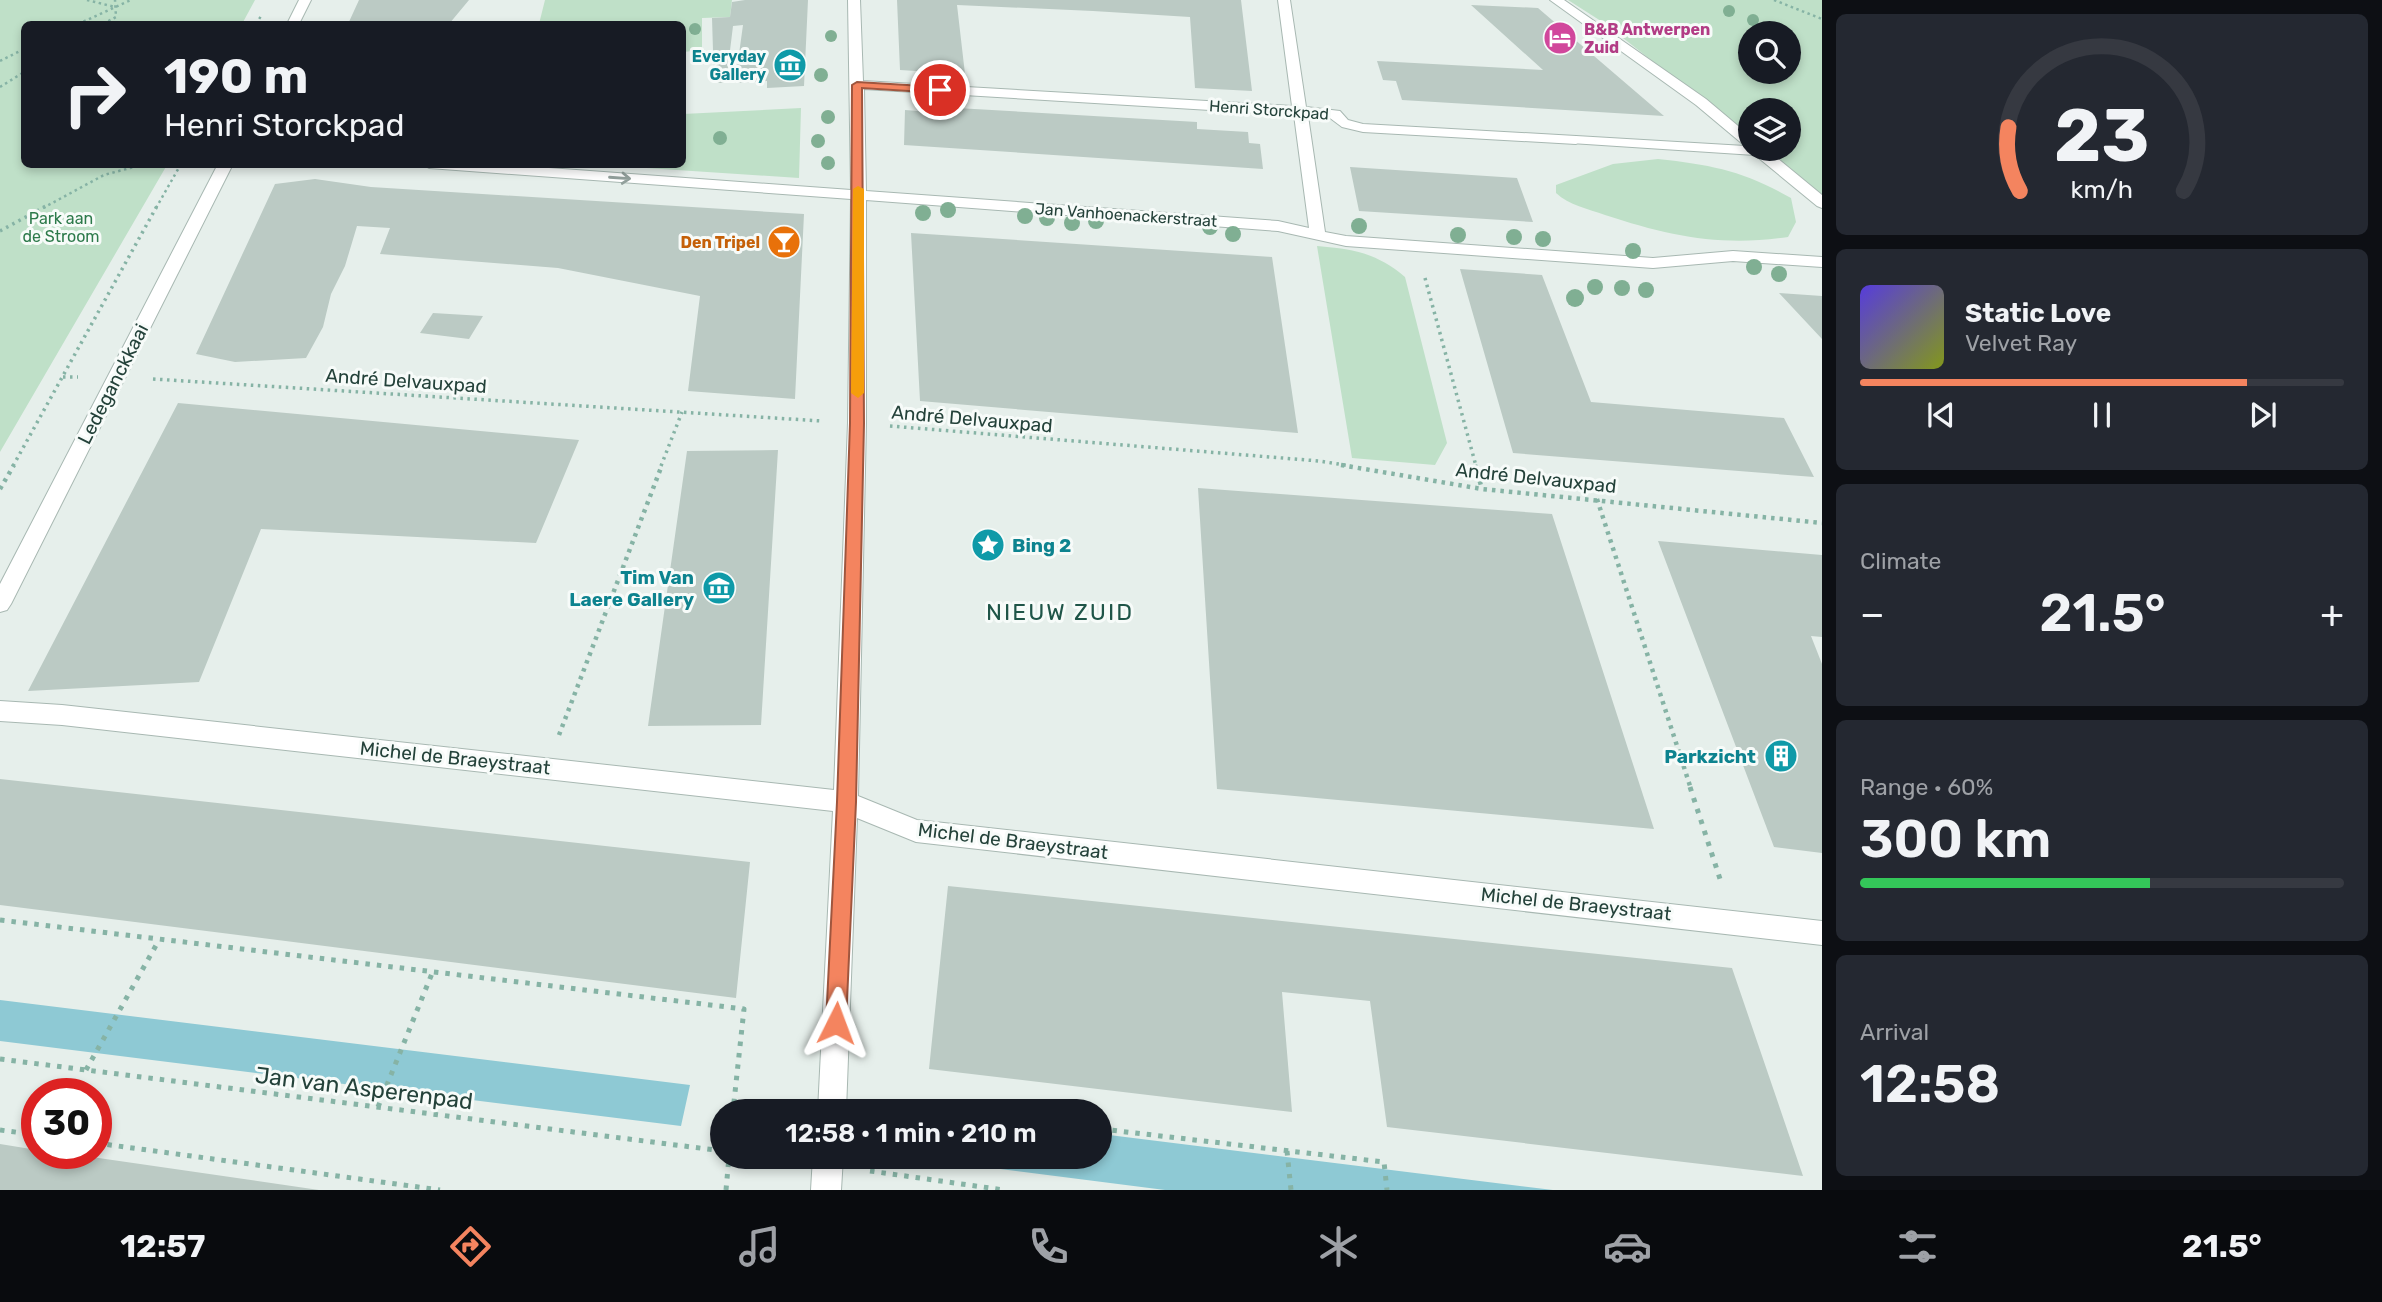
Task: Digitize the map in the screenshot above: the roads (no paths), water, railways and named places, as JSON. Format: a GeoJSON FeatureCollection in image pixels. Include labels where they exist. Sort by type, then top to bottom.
{"type":"FeatureCollection","features":[{"type":"Feature","properties":{"kind":"street"},"geometry":{"type":"LineString","coordinates":[[294,21],[305,0]]}},
{"type":"Feature","properties":{"kind":"street"},"geometry":{"type":"LineString","coordinates":[[832,1099],[846,802],[857,423],[858,195],[854,0]]}},
{"type":"Feature","properties":{"kind":"street"},"geometry":{"type":"LineString","coordinates":[[1284,0],[1318,236]]}},
{"type":"Feature","properties":{"kind":"street"},"geometry":{"type":"LineString","coordinates":[[1556,0],[1701,102],[1738,133]]}},
{"type":"Feature","properties":{"kind":"street","name":"Henri Storckpad"},"geometry":{"type":"LineString","coordinates":[[857,85],[1301,111],[1335,114],[1347,125],[1363,128],[1738,147]]}},
{"type":"Feature","properties":{"kind":"street"},"geometry":{"type":"LineString","coordinates":[[1772,161],[1822,203]]}},
{"type":"Feature","properties":{"kind":"street","name":"Ledeganckkaai"},"geometry":{"type":"LineString","coordinates":[[0,604],[224,168]]}},
{"type":"Feature","properties":{"kind":"street","name":"Jan Vanhoenackerstraat"},"geometry":{"type":"LineString","coordinates":[[483,168],[1278,226],[1346,241],[1418,247],[1653,263],[1733,256],[1822,262]]}},
{"type":"Feature","properties":{"kind":"street","name":"Michel de Braeystraat"},"geometry":{"type":"LineString","coordinates":[[0,711],[62,715],[846,802],[916,831],[1822,933]]}},
{"type":"Feature","properties":{"kind":"water"},"geometry":{"type":"Polygon","coordinates":[[[0,1000],[690,1085],[681,1126],[0,1041],[0,1000]]]}},
{"type":"Feature","properties":{"kind":"water"},"geometry":{"type":"Polygon","coordinates":[[[1112,1135],[1553,1190],[1165,1190],[1000,1169],[1112,1169],[1112,1135]]]}},
{"type":"Feature","properties":{"kind":"place","name":"B&B Antwerpen Zuid"},"geometry":{"type":"Point","coordinates":[1560,38]}},
{"type":"Feature","properties":{"kind":"place","name":"Everyday Gallery"},"geometry":{"type":"Point","coordinates":[790,65]}},
{"type":"Feature","properties":{"kind":"place","name":"Den Tripel"},"geometry":{"type":"Point","coordinates":[784,242]}},
{"type":"Feature","properties":{"kind":"place","name":"Bing 2"},"geometry":{"type":"Point","coordinates":[988,545]}},
{"type":"Feature","properties":{"kind":"place","name":"Tim Van Laere Gallery"},"geometry":{"type":"Point","coordinates":[719,588]}},
{"type":"Feature","properties":{"kind":"place","name":"Parkzicht"},"geometry":{"type":"Point","coordinates":[1781,756]}},
{"type":"Feature","properties":{"kind":"district","name":"NIEUW ZUID"},"geometry":{"type":"Point","coordinates":[1060,612]}},
{"type":"Feature","properties":{"kind":"park label","name":"Park aan de Stroom"},"geometry":{"type":"Point","coordinates":[61,227]}}]}
